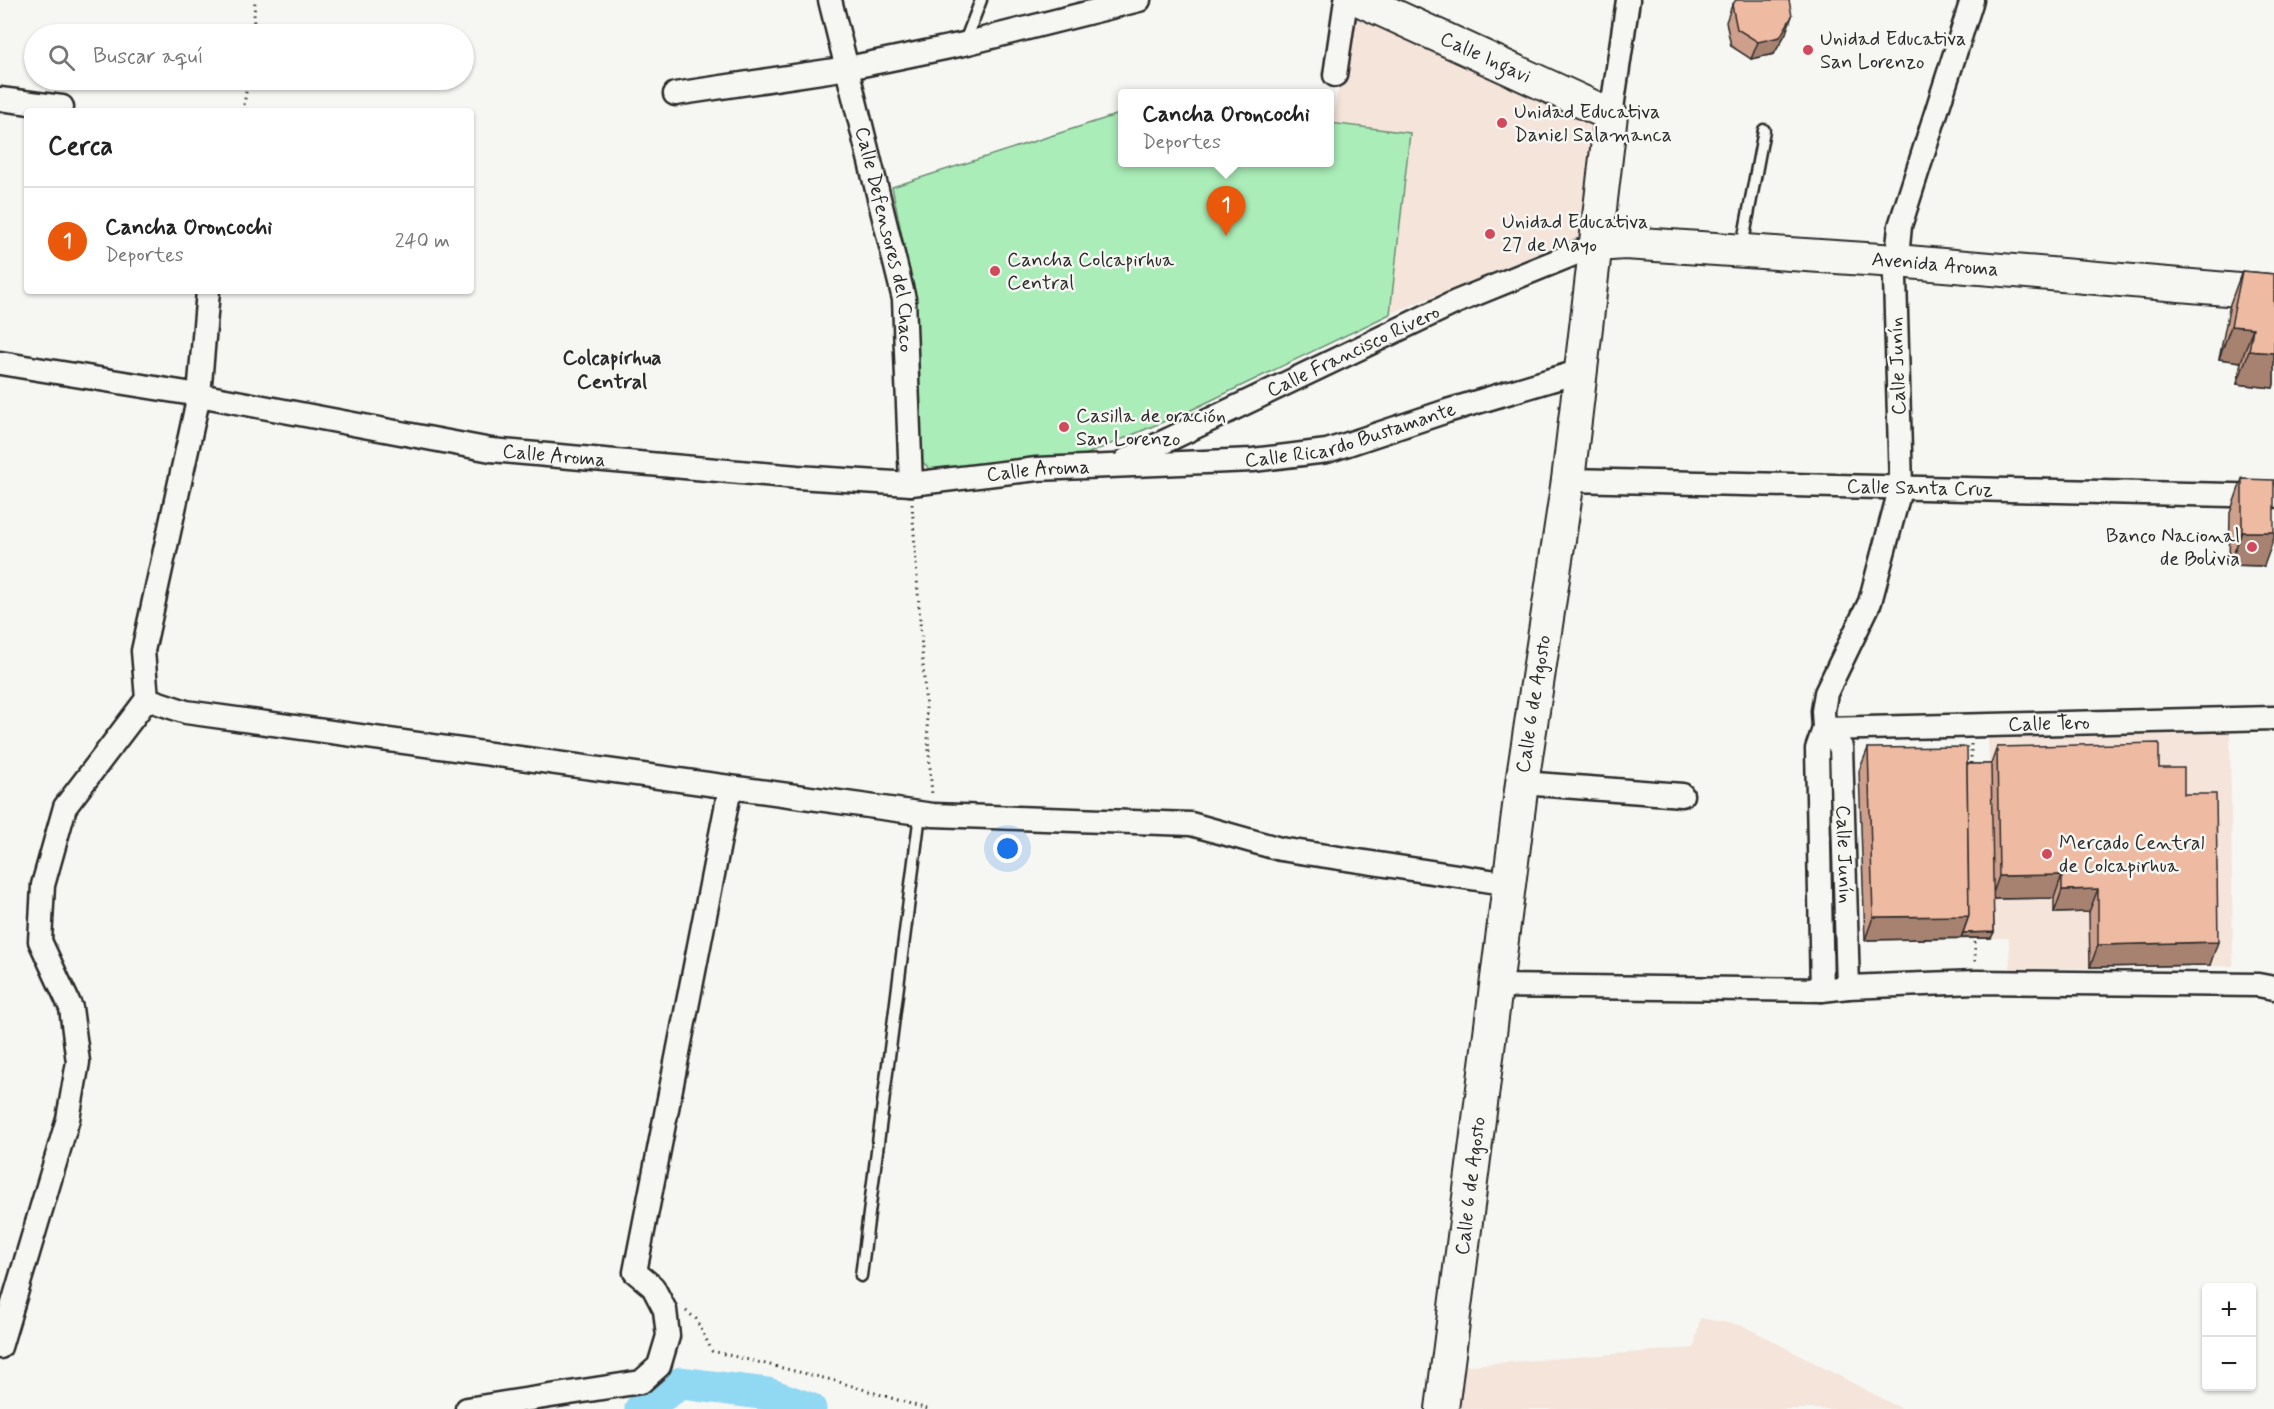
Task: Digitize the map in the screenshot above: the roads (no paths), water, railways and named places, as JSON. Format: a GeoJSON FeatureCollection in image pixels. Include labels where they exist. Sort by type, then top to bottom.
{"type":"FeatureCollection","features":[{"type":"Feature","properties":{"kind":"main road","name":"Calle Ingavi"},"geometry":{"type":"LineString","coordinates":[[1360,0],[1611,115]]}},
{"type":"Feature","properties":{"kind":"main road","name":"Calle 6 de Agosto"},"geometry":{"type":"LineString","coordinates":[[1442,1409],[1522,783],[1568,480],[1611,115]]}},
{"type":"Feature","properties":{"kind":"main road","name":"Avenida Aroma"},"geometry":{"type":"LineString","coordinates":[[1596,245],[1625,243],[1741,250],[2274,293]]}},
{"type":"Feature","properties":{"kind":"street","name":"Calle Defensores del Chaco"},"geometry":{"type":"LineString","coordinates":[[830,0],[904,299],[911,484]]}},
{"type":"Feature","properties":{"kind":"street"},"geometry":{"type":"LineString","coordinates":[[675,94],[848,68],[964,44],[1139,0]]}},
{"type":"Feature","properties":{"kind":"street"},"geometry":{"type":"LineString","coordinates":[[1335,75],[1346,0]]}},
{"type":"Feature","properties":{"kind":"street","name":"Calle 6 de Agosto"},"geometry":{"type":"LineString","coordinates":[[1611,115],[1628,0]]}},
{"type":"Feature","properties":{"kind":"street","name":"Calle Junín"},"geometry":{"type":"LineString","coordinates":[[1822,990],[1817,749],[1824,729],[1822,711],[1826,693],[1870,602],[1901,486],[1895,278],[1900,226],[1972,0]]}},
{"type":"Feature","properties":{"kind":"street"},"geometry":{"type":"LineString","coordinates":[[0,99],[62,107]]}},
{"type":"Feature","properties":{"kind":"street","name":"Calle Francisco Rivero"},"geometry":{"type":"LineString","coordinates":[[1113,465],[1456,302],[1596,245]]}},
{"type":"Feature","properties":{"kind":"street"},"geometry":{"type":"LineString","coordinates":[[0,1347],[68,1119],[78,1062],[71,1008],[39,941],[43,885],[65,807],[147,699],[143,651],[199,395],[208,294]]}},
{"type":"Feature","properties":{"kind":"street","name":"Calle Aroma"},"geometry":{"type":"LineString","coordinates":[[0,363],[199,395],[491,450],[797,477],[911,484],[1037,469],[1113,465]]}},
{"type":"Feature","properties":{"kind":"street","name":"Calle Ricardo Bustamante"},"geometry":{"type":"LineString","coordinates":[[1113,465],[1253,460],[1327,451],[1447,411],[1581,371]]}},
{"type":"Feature","properties":{"kind":"street","name":"Calle Santa Cruz"},"geometry":{"type":"LineString","coordinates":[[1568,480],[2274,496]]}},
{"type":"Feature","properties":{"kind":"street"},"geometry":{"type":"LineString","coordinates":[[147,699],[186,712],[926,815],[1191,824],[1280,849],[1510,884]]}},
{"type":"Feature","properties":{"kind":"street","name":"Calle Tero"},"geometry":{"type":"LineString","coordinates":[[1824,729],[2274,718]]}},
{"type":"Feature","properties":{"kind":"street","name":"Calle Junín"},"geometry":{"type":"LineString","coordinates":[[1824,729],[1841,747],[1848,987]]}},
{"type":"Feature","properties":{"kind":"street"},"geometry":{"type":"LineString","coordinates":[[1522,783],[1682,795]]}},
{"type":"Feature","properties":{"kind":"street"},"geometry":{"type":"LineString","coordinates":[[466,1409],[641,1382],[659,1366],[669,1336],[665,1310],[653,1287],[635,1272],[730,788]]}},
{"type":"Feature","properties":{"kind":"street"},"geometry":{"type":"LineString","coordinates":[[1497,986],[1822,990],[1976,982],[2258,985],[2274,988]]}},
{"type":"Feature","properties":{"kind":"lane"},"geometry":{"type":"LineString","coordinates":[[964,44],[981,0]]}},
{"type":"Feature","properties":{"kind":"lane"},"geometry":{"type":"LineString","coordinates":[[1741,250],[1764,130]]}},
{"type":"Feature","properties":{"kind":"lane"},"geometry":{"type":"LineString","coordinates":[[861,1276],[926,815]]}},
{"type":"Feature","properties":{"kind":"waterway"},"geometry":{"type":"LineString","coordinates":[[641,1409],[681,1383],[768,1394],[810,1409]]}},
{"type":"Feature","properties":{"kind":"place","name":"Unidad Educativa San Lorenzo"},"geometry":{"type":"Point","coordinates":[1808,50]}},
{"type":"Feature","properties":{"kind":"place","name":"Unidad Educativa Daniel Salamanca"},"geometry":{"type":"Point","coordinates":[1502,123]}},
{"type":"Feature","properties":{"kind":"place","name":"Unidad Educativa 27 de Mayo"},"geometry":{"type":"Point","coordinates":[1490,234]}},
{"type":"Feature","properties":{"kind":"place","name":"Cancha Oroncochi"},"geometry":{"type":"Point","coordinates":[1226,236]}},
{"type":"Feature","properties":{"kind":"place","name":"Cancha Colcapirhua Central"},"geometry":{"type":"Point","coordinates":[995,271]}},
{"type":"Feature","properties":{"kind":"place","name":"Casilla de oración San Lorenzo"},"geometry":{"type":"Point","coordinates":[1064,427]}},
{"type":"Feature","properties":{"kind":"place","name":"Banco Nacional de Bolivia"},"geometry":{"type":"Point","coordinates":[2252,547]}},
{"type":"Feature","properties":{"kind":"place","name":"Mercado Central de Colcapirhua"},"geometry":{"type":"Point","coordinates":[2047,854]}},
{"type":"Feature","properties":{"kind":"district","name":"Colcapirhua Central"},"geometry":{"type":"Point","coordinates":[612,370]}}]}
